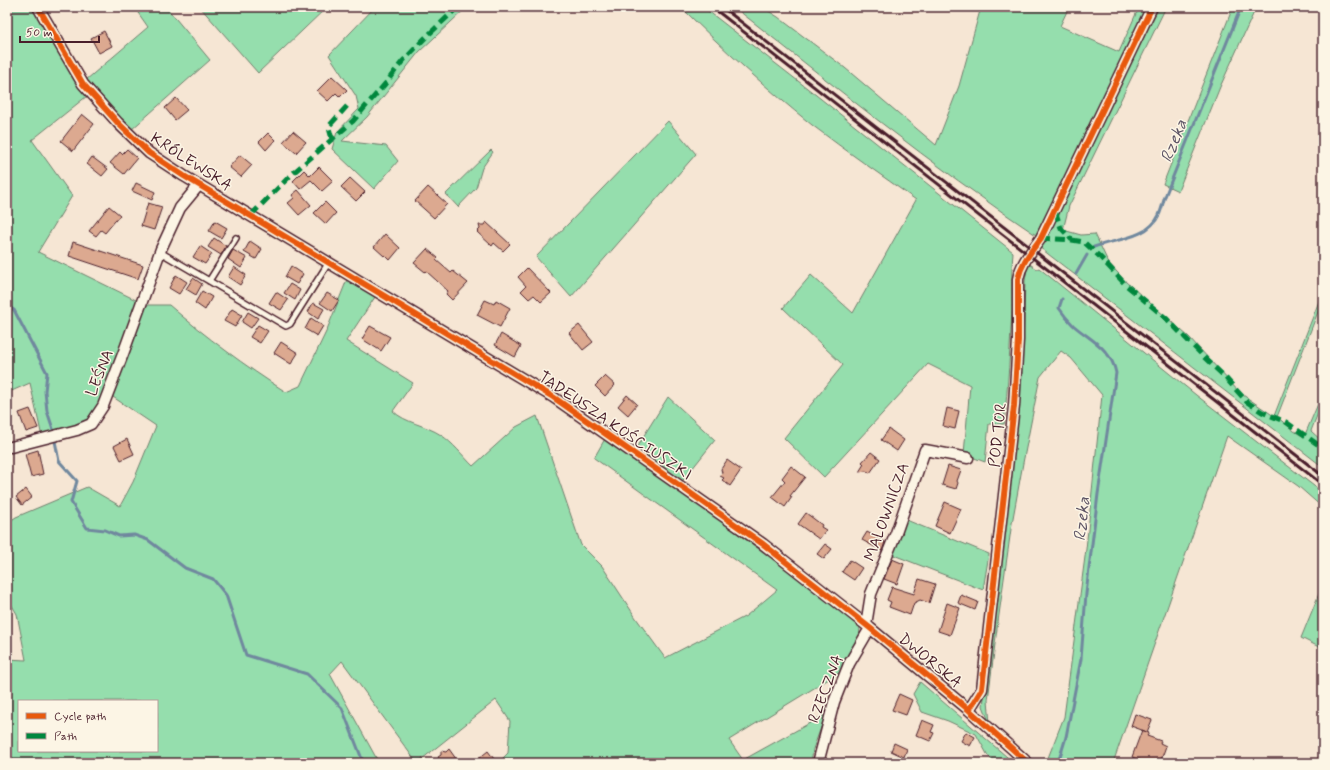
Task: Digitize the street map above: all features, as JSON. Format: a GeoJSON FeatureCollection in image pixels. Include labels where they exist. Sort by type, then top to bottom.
{"type":"FeatureCollection","features":[{"type":"Feature","properties":{"kind":"street","name":"KRÓLEWSKA"},"geometry":{"type":"LineString","coordinates":[[38,7],[83,84],[118,123],[149,153],[199,185],[251,215]]}},
{"type":"Feature","properties":{"kind":"street","name":"POD TOR"},"geometry":{"type":"LineString","coordinates":[[969,710],[982,689],[1014,406],[1018,340],[1018,279],[1020,270],[1023,263],[1041,238],[1152,7]]}},
{"type":"Feature","properties":{"kind":"street","name":"LEŚNA"},"geometry":{"type":"LineString","coordinates":[[11,447],[77,430],[91,424],[103,406],[124,354],[160,252],[180,208],[199,185]]}},
{"type":"Feature","properties":{"kind":"street","name":"TADEUSZA KOŚCIUSZKI"},"geometry":{"type":"LineString","coordinates":[[251,215],[553,397],[763,544],[868,627]]}},
{"type":"Feature","properties":{"kind":"street","name":"MALOWNICZA"},"geometry":{"type":"LineString","coordinates":[[868,627],[870,594],[896,533],[925,450],[968,458]]}},
{"type":"Feature","properties":{"kind":"street","name":"DWORSKA"},"geometry":{"type":"LineString","coordinates":[[868,627],[969,710],[1028,763]]}},
{"type":"Feature","properties":{"kind":"street","name":"RZECZNA"},"geometry":{"type":"LineString","coordinates":[[818,763],[834,702],[849,664],[868,627]]}},
{"type":"Feature","properties":{"kind":"lane"},"geometry":{"type":"LineString","coordinates":[[210,281],[236,238]]}},
{"type":"Feature","properties":{"kind":"lane"},"geometry":{"type":"LineString","coordinates":[[160,252],[286,326],[290,324],[329,262]]}},
{"type":"Feature","properties":{"kind":"green space"},"geometry":{"type":"Polygon","coordinates":[[[7,7],[32,7],[79,87],[87,96],[32,140],[72,196],[38,252],[140,302],[102,402],[90,421],[42,437],[30,383],[7,393],[7,7]]]}},
{"type":"Feature","properties":{"kind":"green space"},"geometry":{"type":"Polygon","coordinates":[[[134,7],[166,7],[210,60],[131,130],[120,122],[86,80],[148,27],[134,7]]]}},
{"type":"Feature","properties":{"kind":"green space"},"geometry":{"type":"Polygon","coordinates":[[[200,7],[327,7],[258,73],[200,7]]]}},
{"type":"Feature","properties":{"kind":"green space"},"geometry":{"type":"Polygon","coordinates":[[[375,7],[467,7],[419,52],[367,117],[342,141],[386,146],[398,161],[374,189],[332,149],[337,132],[359,109],[356,96],[329,55],[375,7]]]}},
{"type":"Feature","properties":{"kind":"green space"},"geometry":{"type":"Polygon","coordinates":[[[681,7],[703,7],[1013,252],[1012,310],[1004,424],[989,424],[985,462],[964,454],[970,385],[928,364],[824,477],[784,438],[843,365],[783,308],[811,275],[853,313],[916,200],[812,125],[745,68],[681,7]]]}},
{"type":"Feature","properties":{"kind":"green space"},"geometry":{"type":"Polygon","coordinates":[[[734,7],[762,7],[778,17],[845,68],[936,145],[959,86],[981,7],[1069,7],[1060,26],[1119,52],[1139,7],[1147,7],[1036,235],[920,153],[734,7]]]}},
{"type":"Feature","properties":{"kind":"green space"},"geometry":{"type":"Polygon","coordinates":[[[1159,7],[1166,7],[1069,206],[1063,230],[1081,235],[1095,234],[1108,262],[1126,282],[1189,337],[1240,393],[1274,416],[1323,291],[1323,299],[1277,417],[1304,437],[1323,392],[1323,400],[1311,431],[1323,442],[1323,467],[1039,247],[1054,223],[1062,202],[1159,7]]]}},
{"type":"Feature","properties":{"kind":"green space"},"geometry":{"type":"Polygon","coordinates":[[[1233,7],[1256,7],[1220,87],[1178,191],[1163,184],[1233,7]]]}},
{"type":"Feature","properties":{"kind":"green space"},"geometry":{"type":"Polygon","coordinates":[[[668,121],[696,154],[571,297],[536,257],[668,121]]]}},
{"type":"Feature","properties":{"kind":"green space"},"geometry":{"type":"Polygon","coordinates":[[[491,150],[493,152],[482,168],[476,188],[458,207],[446,194],[491,150]]]}},
{"type":"Feature","properties":{"kind":"green space"},"geometry":{"type":"Polygon","coordinates":[[[1028,263],[1037,269],[1039,268],[1196,395],[1323,493],[1323,508],[1298,486],[1227,436],[1113,763],[1046,763],[1064,717],[1086,549],[1102,395],[1071,358],[1061,351],[1040,377],[1023,463],[1011,529],[996,636],[988,700],[990,724],[983,706],[1012,470],[1023,347],[1025,281],[1028,263]]]}},
{"type":"Feature","properties":{"kind":"green space"},"geometry":{"type":"Polygon","coordinates":[[[348,277],[377,294],[346,341],[413,383],[393,411],[398,415],[441,435],[473,466],[516,427],[537,416],[581,545],[602,566],[636,618],[665,658],[746,616],[777,590],[594,458],[606,437],[853,618],[860,627],[859,640],[842,671],[729,740],[743,760],[826,714],[813,749],[811,763],[498,763],[508,753],[510,721],[496,700],[417,763],[342,661],[330,674],[379,763],[11,763],[7,753],[7,659],[26,660],[17,614],[7,597],[7,523],[16,517],[87,487],[120,506],[133,482],[156,426],[110,395],[145,305],[169,305],[226,351],[286,392],[300,386],[326,332],[348,277]]]}},
{"type":"Feature","properties":{"kind":"green space"},"geometry":{"type":"Polygon","coordinates":[[[668,397],[715,440],[680,484],[633,453],[668,397]]]}},
{"type":"Feature","properties":{"kind":"green space"},"geometry":{"type":"Polygon","coordinates":[[[904,519],[989,554],[983,590],[891,554],[904,519]]]}},
{"type":"Feature","properties":{"kind":"green space"},"geometry":{"type":"Polygon","coordinates":[[[1323,584],[1323,649],[1301,638],[1323,584]]]}},
{"type":"Feature","properties":{"kind":"green space"},"geometry":{"type":"Polygon","coordinates":[[[920,682],[1014,763],[994,763],[987,754],[976,734],[948,721],[922,712],[913,694],[920,682]]]}},
{"type":"Feature","properties":{"kind":"building"},"geometry":{"type":"Polygon","coordinates":[[[104,31],[112,46],[99,53],[91,38],[104,31]]]}},
{"type":"Feature","properties":{"kind":"building"},"geometry":{"type":"Polygon","coordinates":[[[332,76],[347,90],[340,97],[336,93],[328,101],[317,91],[332,76]]]}},
{"type":"Feature","properties":{"kind":"building"},"geometry":{"type":"Polygon","coordinates":[[[176,98],[187,110],[175,120],[165,108],[176,98]]]}},
{"type":"Feature","properties":{"kind":"building"},"geometry":{"type":"Polygon","coordinates":[[[82,114],[94,124],[73,151],[61,141],[82,114]]]}},
{"type":"Feature","properties":{"kind":"building"},"geometry":{"type":"Polygon","coordinates":[[[293,131],[306,142],[296,153],[283,142],[293,131]]]}},
{"type":"Feature","properties":{"kind":"building"},"geometry":{"type":"Polygon","coordinates":[[[268,133],[275,140],[266,150],[259,142],[268,133]]]}},
{"type":"Feature","properties":{"kind":"building"},"geometry":{"type":"Polygon","coordinates":[[[127,149],[137,158],[124,174],[110,163],[120,152],[122,154],[127,149]]]}},
{"type":"Feature","properties":{"kind":"building"},"geometry":{"type":"Polygon","coordinates":[[[240,155],[252,165],[241,177],[229,167],[240,155]]]}},
{"type":"Feature","properties":{"kind":"building"},"geometry":{"type":"Polygon","coordinates":[[[92,157],[108,169],[102,176],[87,164],[92,157]]]}},
{"type":"Feature","properties":{"kind":"building"},"geometry":{"type":"Polygon","coordinates":[[[319,167],[333,181],[322,191],[311,180],[300,189],[293,181],[304,170],[310,176],[319,167]]]}},
{"type":"Feature","properties":{"kind":"building"},"geometry":{"type":"Polygon","coordinates":[[[350,178],[365,192],[356,201],[341,187],[350,178]]]}},
{"type":"Feature","properties":{"kind":"building"},"geometry":{"type":"Polygon","coordinates":[[[136,183],[155,192],[152,200],[132,191],[136,183]]]}},
{"type":"Feature","properties":{"kind":"building"},"geometry":{"type":"Polygon","coordinates":[[[428,187],[447,204],[434,218],[415,201],[428,187]]]}},
{"type":"Feature","properties":{"kind":"building"},"geometry":{"type":"Polygon","coordinates":[[[298,190],[311,205],[299,215],[288,203],[294,198],[292,195],[298,190]]]}},
{"type":"Feature","properties":{"kind":"building"},"geometry":{"type":"Polygon","coordinates":[[[325,202],[336,213],[326,224],[314,213],[325,202]]]}},
{"type":"Feature","properties":{"kind":"building"},"geometry":{"type":"Polygon","coordinates":[[[148,203],[162,207],[154,230],[141,226],[148,203]]]}},
{"type":"Feature","properties":{"kind":"building"},"geometry":{"type":"Polygon","coordinates":[[[109,206],[120,215],[105,233],[101,230],[96,236],[89,231],[109,206]]]}},
{"type":"Feature","properties":{"kind":"building"},"geometry":{"type":"Polygon","coordinates":[[[215,221],[227,228],[221,238],[209,231],[215,221]]]}},
{"type":"Feature","properties":{"kind":"building"},"geometry":{"type":"Polygon","coordinates":[[[486,222],[510,244],[503,251],[494,243],[492,246],[477,232],[480,229],[479,225],[484,225],[486,222]]]}},
{"type":"Feature","properties":{"kind":"building"},"geometry":{"type":"Polygon","coordinates":[[[385,234],[400,248],[390,260],[374,247],[385,234]]]}},
{"type":"Feature","properties":{"kind":"building"},"geometry":{"type":"Polygon","coordinates":[[[214,238],[226,246],[221,255],[208,247],[214,238]]]}},
{"type":"Feature","properties":{"kind":"building"},"geometry":{"type":"Polygon","coordinates":[[[250,241],[262,249],[256,259],[244,252],[250,241]]]}},
{"type":"Feature","properties":{"kind":"building"},"geometry":{"type":"Polygon","coordinates":[[[73,242],[143,265],[138,279],[69,256],[73,242]]]}},
{"type":"Feature","properties":{"kind":"building"},"geometry":{"type":"Polygon","coordinates":[[[200,246],[212,254],[205,264],[193,257],[200,246]]]}},
{"type":"Feature","properties":{"kind":"building"},"geometry":{"type":"Polygon","coordinates":[[[427,249],[438,258],[436,260],[451,273],[453,271],[468,283],[452,300],[446,294],[448,291],[426,271],[425,272],[414,263],[427,249]]]}},
{"type":"Feature","properties":{"kind":"building"},"geometry":{"type":"Polygon","coordinates":[[[233,250],[247,258],[241,268],[228,259],[233,250]]]}},
{"type":"Feature","properties":{"kind":"building"},"geometry":{"type":"Polygon","coordinates":[[[291,266],[303,274],[297,284],[285,277],[291,266]]]}},
{"type":"Feature","properties":{"kind":"building"},"geometry":{"type":"Polygon","coordinates":[[[234,267],[246,275],[240,285],[228,277],[234,267]]]}},
{"type":"Feature","properties":{"kind":"building"},"geometry":{"type":"Polygon","coordinates":[[[527,268],[551,293],[541,302],[534,295],[529,299],[521,291],[526,286],[518,277],[527,268]]]}},
{"type":"Feature","properties":{"kind":"building"},"geometry":{"type":"Polygon","coordinates":[[[176,275],[187,282],[179,294],[169,288],[176,275]]]}},
{"type":"Feature","properties":{"kind":"building"},"geometry":{"type":"Polygon","coordinates":[[[193,278],[202,284],[196,295],[186,289],[193,278]]]}},
{"type":"Feature","properties":{"kind":"building"},"geometry":{"type":"Polygon","coordinates":[[[290,284],[300,290],[295,300],[284,293],[290,284]]]}},
{"type":"Feature","properties":{"kind":"building"},"geometry":{"type":"Polygon","coordinates":[[[202,291],[212,297],[205,310],[195,303],[202,291]]]}},
{"type":"Feature","properties":{"kind":"building"},"geometry":{"type":"Polygon","coordinates":[[[276,292],[288,300],[281,310],[269,303],[276,292]]]}},
{"type":"Feature","properties":{"kind":"building"},"geometry":{"type":"Polygon","coordinates":[[[327,293],[339,300],[332,311],[320,303],[327,293]]]}},
{"type":"Feature","properties":{"kind":"building"},"geometry":{"type":"Polygon","coordinates":[[[485,300],[494,304],[496,300],[510,308],[500,327],[477,315],[485,300]]]}},
{"type":"Feature","properties":{"kind":"building"},"geometry":{"type":"Polygon","coordinates":[[[313,303],[324,309],[318,319],[308,312],[313,303]]]}},
{"type":"Feature","properties":{"kind":"building"},"geometry":{"type":"Polygon","coordinates":[[[232,309],[242,315],[235,327],[224,321],[232,309]]]}},
{"type":"Feature","properties":{"kind":"building"},"geometry":{"type":"Polygon","coordinates":[[[248,312],[258,318],[251,328],[242,322],[248,312]]]}},
{"type":"Feature","properties":{"kind":"building"},"geometry":{"type":"Polygon","coordinates":[[[311,318],[323,326],[317,336],[305,329],[311,318]]]}},
{"type":"Feature","properties":{"kind":"building"},"geometry":{"type":"Polygon","coordinates":[[[258,325],[268,331],[260,343],[250,337],[258,325]]]}},
{"type":"Feature","properties":{"kind":"building"},"geometry":{"type":"Polygon","coordinates":[[[579,325],[593,342],[583,350],[569,333],[579,325]]]}},
{"type":"Feature","properties":{"kind":"building"},"geometry":{"type":"Polygon","coordinates":[[[370,326],[390,337],[381,351],[362,339],[370,326]]]}},
{"type":"Feature","properties":{"kind":"building"},"geometry":{"type":"Polygon","coordinates":[[[501,334],[521,346],[515,357],[495,345],[501,334]]]}},
{"type":"Feature","properties":{"kind":"building"},"geometry":{"type":"Polygon","coordinates":[[[281,342],[298,353],[291,364],[274,353],[281,342]]]}},
{"type":"Feature","properties":{"kind":"building"},"geometry":{"type":"Polygon","coordinates":[[[605,376],[615,385],[605,396],[595,386],[605,376]]]}},
{"type":"Feature","properties":{"kind":"building"},"geometry":{"type":"Polygon","coordinates":[[[627,395],[637,404],[628,415],[618,406],[627,395]]]}},
{"type":"Feature","properties":{"kind":"building"},"geometry":{"type":"Polygon","coordinates":[[[947,408],[959,411],[955,429],[943,426],[947,408]]]}},
{"type":"Feature","properties":{"kind":"building"},"geometry":{"type":"Polygon","coordinates":[[[30,409],[38,428],[26,432],[19,413],[30,409]]]}},
{"type":"Feature","properties":{"kind":"building"},"geometry":{"type":"Polygon","coordinates":[[[889,429],[904,440],[897,451],[881,440],[889,429]]]}},
{"type":"Feature","properties":{"kind":"building"},"geometry":{"type":"Polygon","coordinates":[[[127,439],[134,454],[121,460],[114,446],[127,439]]]}},
{"type":"Feature","properties":{"kind":"building"},"geometry":{"type":"Polygon","coordinates":[[[38,450],[43,474],[31,477],[25,454],[38,450]]]}},
{"type":"Feature","properties":{"kind":"building"},"geometry":{"type":"Polygon","coordinates":[[[871,452],[880,459],[870,473],[866,471],[859,472],[864,464],[862,462],[871,452]]]}},
{"type":"Feature","properties":{"kind":"building"},"geometry":{"type":"Polygon","coordinates":[[[727,460],[741,470],[730,486],[722,480],[724,478],[720,476],[722,473],[721,469],[727,460]]]}},
{"type":"Feature","properties":{"kind":"building"},"geometry":{"type":"Polygon","coordinates":[[[791,466],[805,477],[790,496],[792,497],[785,507],[772,497],[785,481],[782,478],[791,466]]]}},
{"type":"Feature","properties":{"kind":"building"},"geometry":{"type":"Polygon","coordinates":[[[948,466],[961,470],[956,489],[942,485],[948,466]]]}},
{"type":"Feature","properties":{"kind":"building"},"geometry":{"type":"Polygon","coordinates":[[[26,489],[32,497],[22,505],[16,497],[26,489]]]}},
{"type":"Feature","properties":{"kind":"building"},"geometry":{"type":"Polygon","coordinates":[[[945,502],[961,509],[950,533],[935,526],[945,502]]]}},
{"type":"Feature","properties":{"kind":"building"},"geometry":{"type":"Polygon","coordinates":[[[806,513],[822,525],[821,527],[826,530],[819,539],[798,524],[806,513]]]}},
{"type":"Feature","properties":{"kind":"building"},"geometry":{"type":"Polygon","coordinates":[[[867,532],[885,542],[882,551],[862,540],[867,532]]]}},
{"type":"Feature","properties":{"kind":"building"},"geometry":{"type":"Polygon","coordinates":[[[825,544],[832,549],[824,559],[817,554],[825,544]]]}},
{"type":"Feature","properties":{"kind":"building"},"geometry":{"type":"Polygon","coordinates":[[[892,559],[904,564],[897,584],[884,579],[892,559]]]}},
{"type":"Feature","properties":{"kind":"building"},"geometry":{"type":"Polygon","coordinates":[[[850,560],[862,568],[854,580],[842,572],[850,560]]]}},
{"type":"Feature","properties":{"kind":"building"},"geometry":{"type":"Polygon","coordinates":[[[919,579],[935,584],[929,603],[920,600],[914,603],[910,615],[889,607],[891,602],[887,600],[892,587],[914,594],[919,579]]]}},
{"type":"Feature","properties":{"kind":"building"},"geometry":{"type":"Polygon","coordinates":[[[961,595],[978,602],[975,610],[958,603],[961,595]]]}},
{"type":"Feature","properties":{"kind":"building"},"geometry":{"type":"Polygon","coordinates":[[[947,603],[960,608],[950,635],[938,631],[947,603]]]}},
{"type":"Feature","properties":{"kind":"building"},"geometry":{"type":"Polygon","coordinates":[[[899,694],[912,700],[906,715],[892,710],[899,694]]]}},
{"type":"Feature","properties":{"kind":"building"},"geometry":{"type":"Polygon","coordinates":[[[1135,714],[1152,720],[1147,732],[1131,726],[1135,714]]]}},
{"type":"Feature","properties":{"kind":"building"},"geometry":{"type":"Polygon","coordinates":[[[922,720],[934,725],[931,732],[934,733],[930,741],[916,735],[922,720]]]}},
{"type":"Feature","properties":{"kind":"building"},"geometry":{"type":"Polygon","coordinates":[[[1142,730],[1149,733],[1147,736],[1161,741],[1160,743],[1166,746],[1160,763],[1148,763],[1132,757],[1142,730]]]}},
{"type":"Feature","properties":{"kind":"building"},"geometry":{"type":"Polygon","coordinates":[[[966,732],[975,737],[970,746],[961,741],[966,732]]]}},
{"type":"Feature","properties":{"kind":"building"},"geometry":{"type":"Polygon","coordinates":[[[894,743],[907,749],[904,757],[891,751],[894,743]]]}},
{"type":"Feature","properties":{"kind":"building"},"geometry":{"type":"Polygon","coordinates":[[[449,749],[459,763],[442,763],[438,757],[441,755],[441,751],[446,752],[449,749]]]}},
{"type":"Feature","properties":{"kind":"building"},"geometry":{"type":"Polygon","coordinates":[[[488,751],[494,759],[490,763],[473,763],[488,751]]]}},
{"type":"Feature","properties":{"kind":"waterway","name":"Rzeka"},"geometry":{"type":"LineString","coordinates":[[1094,247],[1139,234],[1154,223],[1159,215],[1241,7]]}},
{"type":"Feature","properties":{"kind":"waterway","name":"Rzeka"},"geometry":{"type":"LineString","coordinates":[[1076,274],[1087,255]]}},
{"type":"Feature","properties":{"kind":"waterway","name":"Rzeka"},"geometry":{"type":"LineString","coordinates":[[1058,763],[1066,737],[1081,659],[1086,594],[1098,494],[1116,373],[1110,357],[1105,351],[1073,325],[1059,308],[1062,299]]}},
{"type":"Feature","properties":{"kind":"waterway"},"geometry":{"type":"LineString","coordinates":[[7,306],[14,310],[47,373],[45,391],[47,411],[53,429]]}},
{"type":"Feature","properties":{"kind":"waterway"},"geometry":{"type":"LineString","coordinates":[[55,441],[59,461],[77,481],[71,502],[87,528],[105,530],[119,536],[134,535],[148,540],[185,568],[213,579],[226,595],[246,655],[307,674],[342,708],[362,759],[365,763]]}},
{"type":"Feature","properties":{"kind":"railway"},"geometry":{"type":"LineString","coordinates":[[712,7],[1323,485]]}},
{"type":"Feature","properties":{"kind":"railway"},"geometry":{"type":"LineString","coordinates":[[722,7],[1323,476]]}},
{"type":"Feature","properties":{"kind":"marked path"},"geometry":{"type":"LineString","coordinates":[[251,215],[292,174],[353,121],[402,62],[458,7]]}},
{"type":"Feature","properties":{"kind":"marked path"},"geometry":{"type":"LineString","coordinates":[[332,139],[329,128],[330,125],[348,105]]}},
{"type":"Feature","properties":{"kind":"marked path"},"geometry":{"type":"LineString","coordinates":[[1055,211],[1061,228],[1072,240]]}},
{"type":"Feature","properties":{"kind":"marked path"},"geometry":{"type":"LineString","coordinates":[[1041,238],[1084,242],[1126,285],[1167,319],[1224,376],[1247,402],[1262,412],[1286,422],[1323,448]]}},
{"type":"Feature","properties":{"kind":"cycle path"},"geometry":{"type":"LineString","coordinates":[[38,7],[83,84],[118,123],[149,153],[184,176],[553,397],[763,544],[870,628],[969,710],[1028,763]]}},
{"type":"Feature","properties":{"kind":"cycle path"},"geometry":{"type":"LineString","coordinates":[[969,710],[982,689],[1014,406],[1018,340],[1019,273],[1027,258],[1041,238],[1152,7]]}}]}
